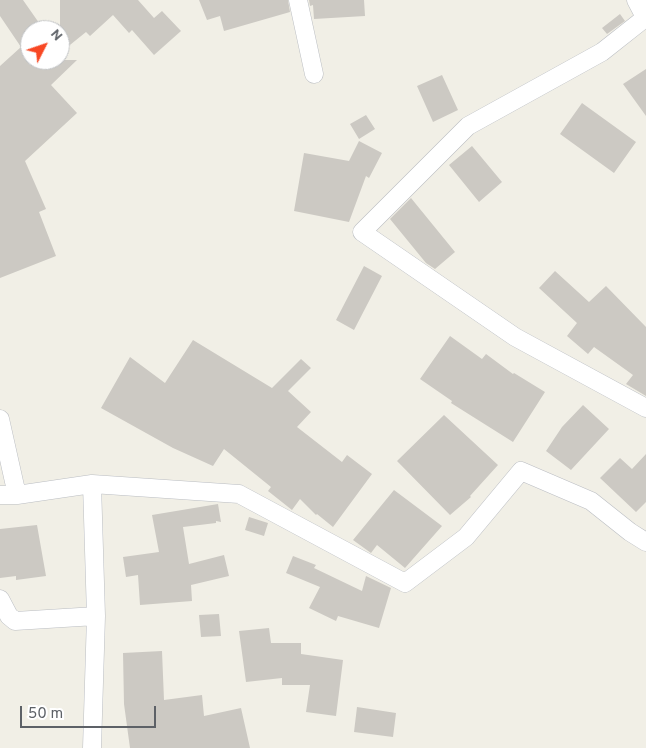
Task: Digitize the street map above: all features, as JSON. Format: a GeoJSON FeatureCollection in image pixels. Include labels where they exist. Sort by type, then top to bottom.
{"type":"FeatureCollection","features":[{"type":"Feature","properties":{"kind":"street"},"geometry":{"type":"LineString","coordinates":[[298,0],[314,74]]}},
{"type":"Feature","properties":{"kind":"street"},"geometry":{"type":"LineString","coordinates":[[636,0],[645,18],[602,52],[468,126],[362,232],[515,337],[646,408]]}},
{"type":"Feature","properties":{"kind":"street"},"geometry":{"type":"LineString","coordinates":[[0,419],[8,495],[92,484],[239,494],[405,583],[466,537],[522,471],[591,502],[646,542]]}},
{"type":"Feature","properties":{"kind":"street"},"geometry":{"type":"LineString","coordinates":[[92,484],[96,616],[92,748]]}},
{"type":"Feature","properties":{"kind":"street"},"geometry":{"type":"LineString","coordinates":[[0,599],[9,616],[15,621],[96,616]]}},
{"type":"Feature","properties":{"kind":"building"},"geometry":{"type":"Polygon","coordinates":[[[0,0],[23,0],[37,20],[20,20],[20,46],[0,16],[0,0]]]}},
{"type":"Feature","properties":{"kind":"building"},"geometry":{"type":"Polygon","coordinates":[[[60,0],[138,0],[154,18],[162,11],[181,31],[154,55],[132,30],[129,33],[113,15],[90,36],[86,32],[70,45],[70,20],[60,20],[60,0]]]}},
{"type":"Feature","properties":{"kind":"building"},"geometry":{"type":"Polygon","coordinates":[[[199,0],[288,0],[290,12],[224,31],[220,16],[207,20],[199,0]]]}},
{"type":"Feature","properties":{"kind":"building"},"geometry":{"type":"Polygon","coordinates":[[[309,0],[364,0],[365,16],[314,19],[313,5],[310,6],[309,0]]]}},
{"type":"Feature","properties":{"kind":"building"},"geometry":{"type":"Polygon","coordinates":[[[620,14],[625,21],[607,34],[602,28],[620,14]]]}},
{"type":"Feature","properties":{"kind":"building"},"geometry":{"type":"Polygon","coordinates":[[[20,48],[20,70],[67,70],[51,85],[77,113],[25,161],[46,209],[39,212],[56,256],[0,278],[0,66],[20,48]]]}},
{"type":"Feature","properties":{"kind":"building"},"geometry":{"type":"Polygon","coordinates":[[[70,60],[77,60],[70,67],[70,60]]]}},
{"type":"Feature","properties":{"kind":"building"},"geometry":{"type":"Polygon","coordinates":[[[646,69],[646,116],[623,84],[646,69]]]}},
{"type":"Feature","properties":{"kind":"building"},"geometry":{"type":"Polygon","coordinates":[[[442,75],[458,110],[433,122],[417,86],[442,75]]]}},
{"type":"Feature","properties":{"kind":"building"},"geometry":{"type":"Polygon","coordinates":[[[582,103],[636,142],[614,173],[560,134],[582,103]]]}},
{"type":"Feature","properties":{"kind":"building"},"geometry":{"type":"Polygon","coordinates":[[[366,115],[375,129],[359,139],[350,124],[366,115]]]}},
{"type":"Feature","properties":{"kind":"building"},"geometry":{"type":"Polygon","coordinates":[[[359,141],[382,153],[369,178],[366,176],[349,222],[294,211],[304,153],[349,161],[359,141]]]}},
{"type":"Feature","properties":{"kind":"building"},"geometry":{"type":"Polygon","coordinates":[[[472,146],[502,182],[479,202],[449,165],[472,146]]]}},
{"type":"Feature","properties":{"kind":"building"},"geometry":{"type":"Polygon","coordinates":[[[411,198],[455,252],[435,269],[426,263],[390,219],[411,198]]]}},
{"type":"Feature","properties":{"kind":"building"},"geometry":{"type":"Polygon","coordinates":[[[364,266],[382,276],[354,330],[336,320],[364,266]]]}},
{"type":"Feature","properties":{"kind":"building"},"geometry":{"type":"Polygon","coordinates":[[[555,271],[589,302],[606,286],[646,327],[646,396],[626,384],[633,375],[594,347],[588,354],[567,336],[577,323],[539,288],[555,271]]]}},
{"type":"Feature","properties":{"kind":"building"},"geometry":{"type":"Polygon","coordinates":[[[450,336],[482,359],[486,354],[513,374],[545,392],[513,442],[451,403],[452,401],[420,379],[450,336]]]}},
{"type":"Feature","properties":{"kind":"building"},"geometry":{"type":"Polygon","coordinates":[[[193,340],[272,388],[301,359],[311,368],[288,391],[311,412],[297,427],[342,462],[347,455],[372,474],[333,527],[316,515],[300,499],[292,510],[268,491],[271,487],[224,449],[213,466],[173,448],[101,408],[130,357],[165,383],[193,340]]]}},
{"type":"Feature","properties":{"kind":"building"},"geometry":{"type":"Polygon","coordinates":[[[583,405],[609,429],[571,470],[546,451],[562,427],[583,405]]]}},
{"type":"Feature","properties":{"kind":"building"},"geometry":{"type":"Polygon","coordinates":[[[444,415],[498,465],[471,497],[450,515],[397,461],[444,415]]]}},
{"type":"Feature","properties":{"kind":"building"},"geometry":{"type":"Polygon","coordinates":[[[646,454],[646,502],[636,512],[600,478],[620,458],[632,469],[646,454]]]}},
{"type":"Feature","properties":{"kind":"building"},"geometry":{"type":"Polygon","coordinates":[[[394,490],[442,526],[405,568],[377,545],[371,553],[353,540],[394,490]]]}},
{"type":"Feature","properties":{"kind":"building"},"geometry":{"type":"Polygon","coordinates":[[[218,504],[221,522],[216,521],[216,523],[183,527],[189,564],[224,555],[229,576],[191,585],[192,601],[140,605],[138,575],[126,577],[123,557],[159,552],[152,515],[218,504]]]}},
{"type":"Feature","properties":{"kind":"building"},"geometry":{"type":"Polygon","coordinates":[[[249,517],[268,523],[264,536],[245,530],[249,517]]]}},
{"type":"Feature","properties":{"kind":"building"},"geometry":{"type":"Polygon","coordinates":[[[37,525],[46,576],[16,580],[16,576],[0,578],[0,529],[37,525]]]}},
{"type":"Feature","properties":{"kind":"building"},"geometry":{"type":"Polygon","coordinates":[[[293,556],[316,565],[314,568],[362,591],[366,576],[391,588],[379,628],[338,616],[336,621],[309,608],[320,587],[286,573],[293,556]]]}},
{"type":"Feature","properties":{"kind":"building"},"geometry":{"type":"Polygon","coordinates":[[[219,614],[221,636],[201,637],[199,615],[219,614]]]}},
{"type":"Feature","properties":{"kind":"building"},"geometry":{"type":"Polygon","coordinates":[[[269,628],[271,643],[301,643],[301,654],[343,660],[336,716],[306,712],[310,685],[282,685],[282,678],[246,682],[239,631],[269,628]]]}},
{"type":"Feature","properties":{"kind":"building"},"geometry":{"type":"Polygon","coordinates":[[[162,651],[164,700],[202,695],[204,716],[241,708],[250,748],[130,748],[124,704],[123,653],[162,651]]]}},
{"type":"Feature","properties":{"kind":"building"},"geometry":{"type":"Polygon","coordinates":[[[357,707],[396,713],[393,737],[354,732],[357,707]]]}}]}
